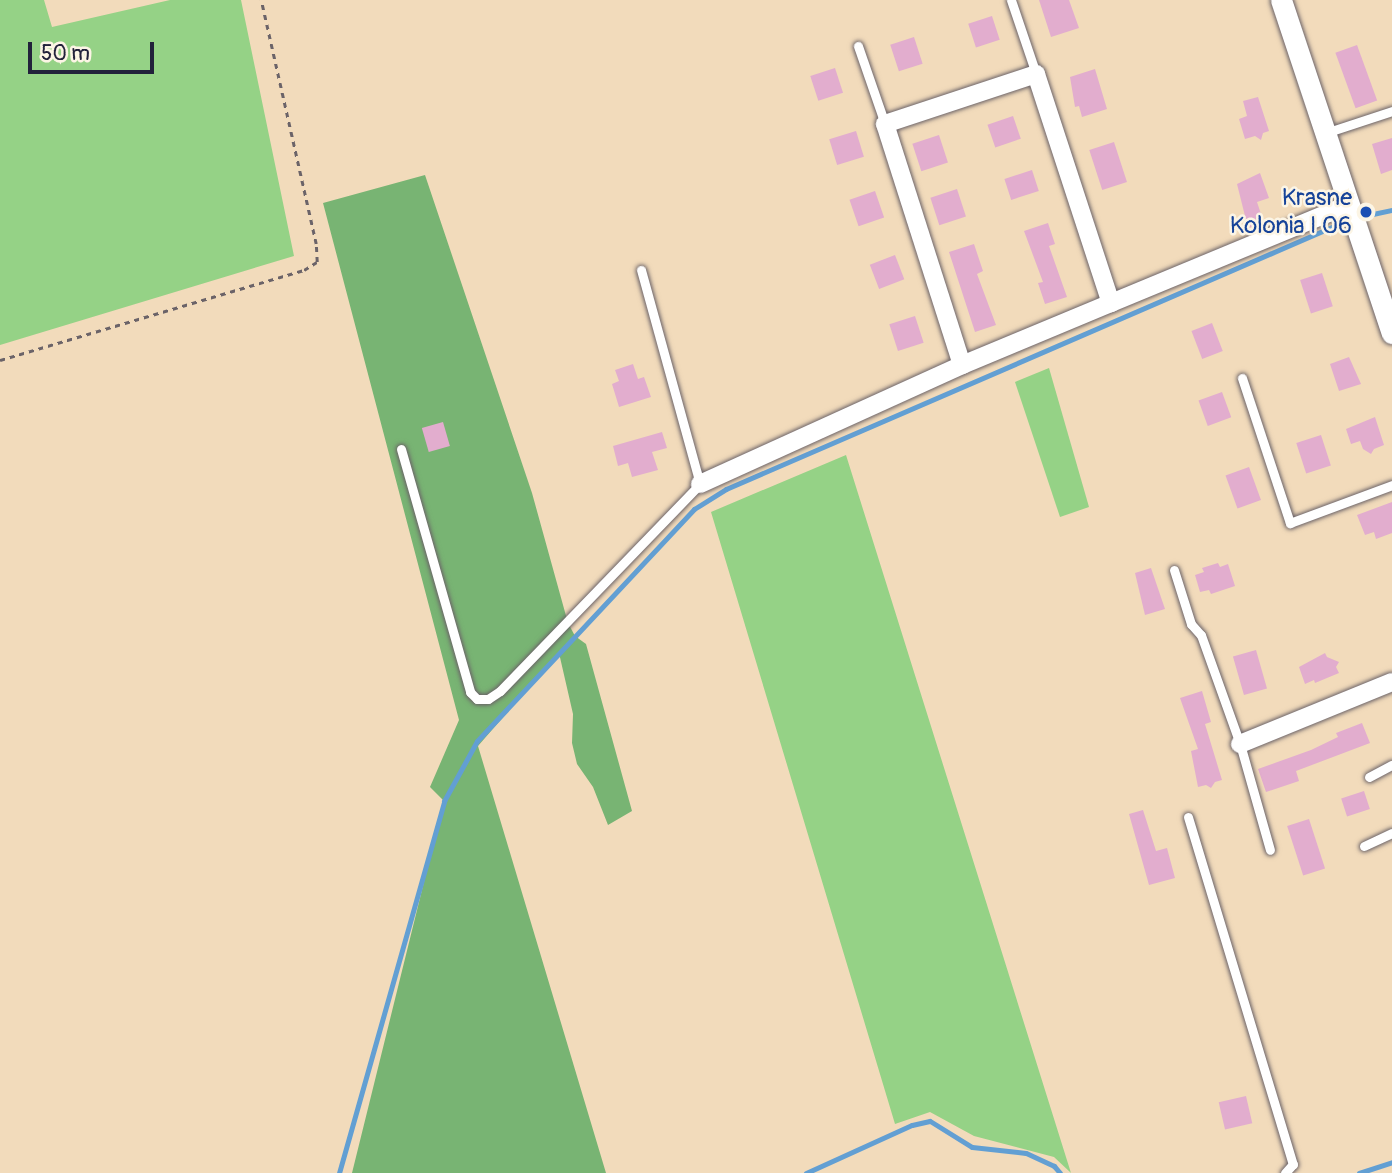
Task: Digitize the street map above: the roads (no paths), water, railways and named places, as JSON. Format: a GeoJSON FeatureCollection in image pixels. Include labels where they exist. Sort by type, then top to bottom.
{"type":"FeatureCollection","features":[{"type":"Feature","properties":{"kind":"street"},"geometry":{"type":"LineString","coordinates":[[1281,0],[1348,205],[1387,301],[1392,333]]}},
{"type":"Feature","properties":{"kind":"street"},"geometry":{"type":"LineString","coordinates":[[962,365],[885,124],[1036,74],[1111,303]]}},
{"type":"Feature","properties":{"kind":"street"},"geometry":{"type":"LineString","coordinates":[[701,484],[962,365],[1348,205]]}},
{"type":"Feature","properties":{"kind":"street"},"geometry":{"type":"LineString","coordinates":[[1240,744],[1392,682]]}},
{"type":"Feature","properties":{"kind":"lane"},"geometry":{"type":"LineString","coordinates":[[1011,0],[1036,74]]}},
{"type":"Feature","properties":{"kind":"lane"},"geometry":{"type":"LineString","coordinates":[[858,46],[885,124]]}},
{"type":"Feature","properties":{"kind":"lane"},"geometry":{"type":"LineString","coordinates":[[1325,133],[1392,111]]}},
{"type":"Feature","properties":{"kind":"lane"},"geometry":{"type":"LineString","coordinates":[[401,449],[470,692],[477,699],[488,699],[500,691],[701,484],[641,270]]}},
{"type":"Feature","properties":{"kind":"lane"},"geometry":{"type":"LineString","coordinates":[[1242,378],[1290,523],[1392,485]]}},
{"type":"Feature","properties":{"kind":"lane"},"geometry":{"type":"LineString","coordinates":[[1174,570],[1191,624],[1201,635],[1240,744],[1270,850]]}},
{"type":"Feature","properties":{"kind":"lane"},"geometry":{"type":"LineString","coordinates":[[1369,778],[1392,765]]}},
{"type":"Feature","properties":{"kind":"lane"},"geometry":{"type":"LineString","coordinates":[[1188,817],[1293,1164],[1285,1173]]}},
{"type":"Feature","properties":{"kind":"lane"},"geometry":{"type":"LineString","coordinates":[[1364,846],[1392,833]]}},
{"type":"Feature","properties":{"kind":"waterway"},"geometry":{"type":"LineString","coordinates":[[1368,215],[1392,210]]}},
{"type":"Feature","properties":{"kind":"waterway"},"geometry":{"type":"LineString","coordinates":[[339,1173],[444,801],[477,741],[694,509],[726,489],[1341,223]]}},
{"type":"Feature","properties":{"kind":"waterway"},"geometry":{"type":"LineString","coordinates":[[806,1173],[912,1125],[930,1121],[972,1147],[1026,1153],[1054,1166],[1060,1173]]}},
{"type":"Feature","properties":{"kind":"waterway"},"geometry":{"type":"LineString","coordinates":[[1359,1173],[1392,1162]]}},
{"type":"Feature","properties":{"kind":"place","name":"Krasne Kolonia I 06"},"geometry":{"type":"Point","coordinates":[1366,212]}}]}
